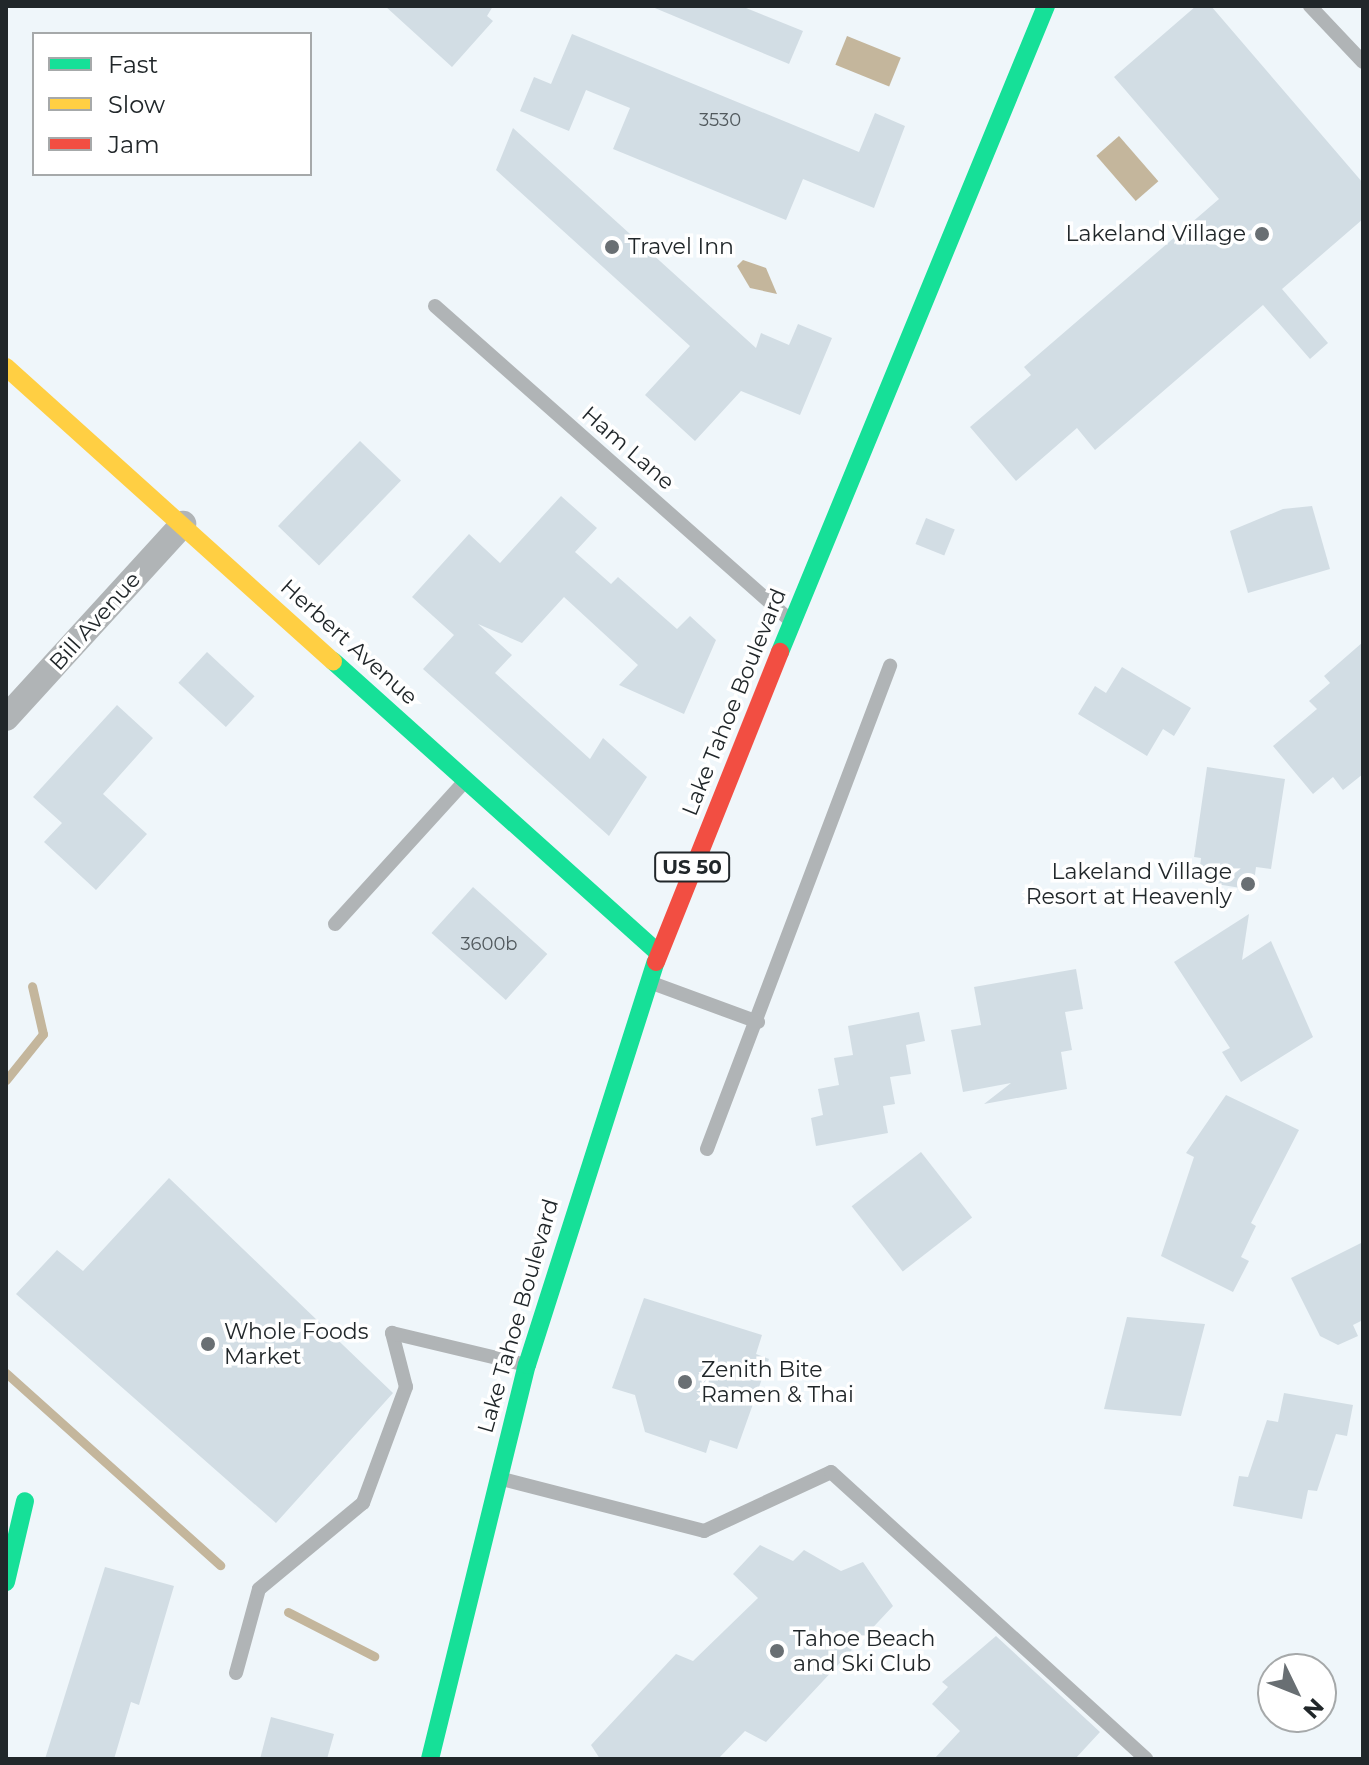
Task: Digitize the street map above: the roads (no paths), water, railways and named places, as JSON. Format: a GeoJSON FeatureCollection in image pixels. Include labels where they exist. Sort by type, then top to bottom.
{"type":"FeatureCollection","features":[{"type":"Feature","properties":{"kind":"main road","name":"Lake Tahoe Boulevard"},"geometry":{"type":"LineString","coordinates":[[430,1759],[527,1365],[648,981],[1046,6]]}},
{"type":"Feature","properties":{"kind":"main road","name":"Herbert Avenue"},"geometry":{"type":"LineString","coordinates":[[6,367],[658,953]]}},
{"type":"Feature","properties":{"kind":"main road"},"geometry":{"type":"LineString","coordinates":[[6,1582],[25,1501]]}},
{"type":"Feature","properties":{"kind":"street","name":"Bill Avenue"},"geometry":{"type":"LineString","coordinates":[[6,718],[183,524]]}},
{"type":"Feature","properties":{"kind":"lane"},"geometry":{"type":"LineString","coordinates":[[1310,6],[1363,62]]}},
{"type":"Feature","properties":{"kind":"lane","name":"Ham Lane"},"geometry":{"type":"LineString","coordinates":[[435,306],[792,622]]}},
{"type":"Feature","properties":{"kind":"lane"},"geometry":{"type":"LineString","coordinates":[[707,1149],[758,1022],[890,666]]}},
{"type":"Feature","properties":{"kind":"lane"},"geometry":{"type":"LineString","coordinates":[[335,924],[465,780]]}},
{"type":"Feature","properties":{"kind":"lane"},"geometry":{"type":"LineString","coordinates":[[648,981],[758,1022]]}},
{"type":"Feature","properties":{"kind":"lane"},"geometry":{"type":"LineString","coordinates":[[236,1673],[259,1589],[363,1503],[406,1387],[392,1333],[527,1365]]}},
{"type":"Feature","properties":{"kind":"lane"},"geometry":{"type":"LineString","coordinates":[[497,1478],[704,1531],[831,1472],[1146,1759]]}},
{"type":"Feature","properties":{"kind":"waterway"},"geometry":{"type":"LineString","coordinates":[[6,1080],[43,1034],[32,986]]}},
{"type":"Feature","properties":{"kind":"waterway"},"geometry":{"type":"LineString","coordinates":[[6,1373],[220,1565]]}},
{"type":"Feature","properties":{"kind":"waterway"},"geometry":{"type":"LineString","coordinates":[[288,1612],[374,1656]]}},
{"type":"Feature","properties":{"kind":"place","name":"Lakeland Village"},"geometry":{"type":"Point","coordinates":[1262,234]}},
{"type":"Feature","properties":{"kind":"place","name":"Travel Inn"},"geometry":{"type":"Point","coordinates":[612,247]}},
{"type":"Feature","properties":{"kind":"place","name":"Lakeland Village Resort at Heavenly"},"geometry":{"type":"Point","coordinates":[1248,884]}},
{"type":"Feature","properties":{"kind":"place","name":"Whole Foods Market"},"geometry":{"type":"Point","coordinates":[208,1344]}},
{"type":"Feature","properties":{"kind":"place","name":"Zenith Bite Ramen & Thai"},"geometry":{"type":"Point","coordinates":[685,1382]}},
{"type":"Feature","properties":{"kind":"place","name":"Tahoe Beach and Ski Club"},"geometry":{"type":"Point","coordinates":[777,1651]}}]}
